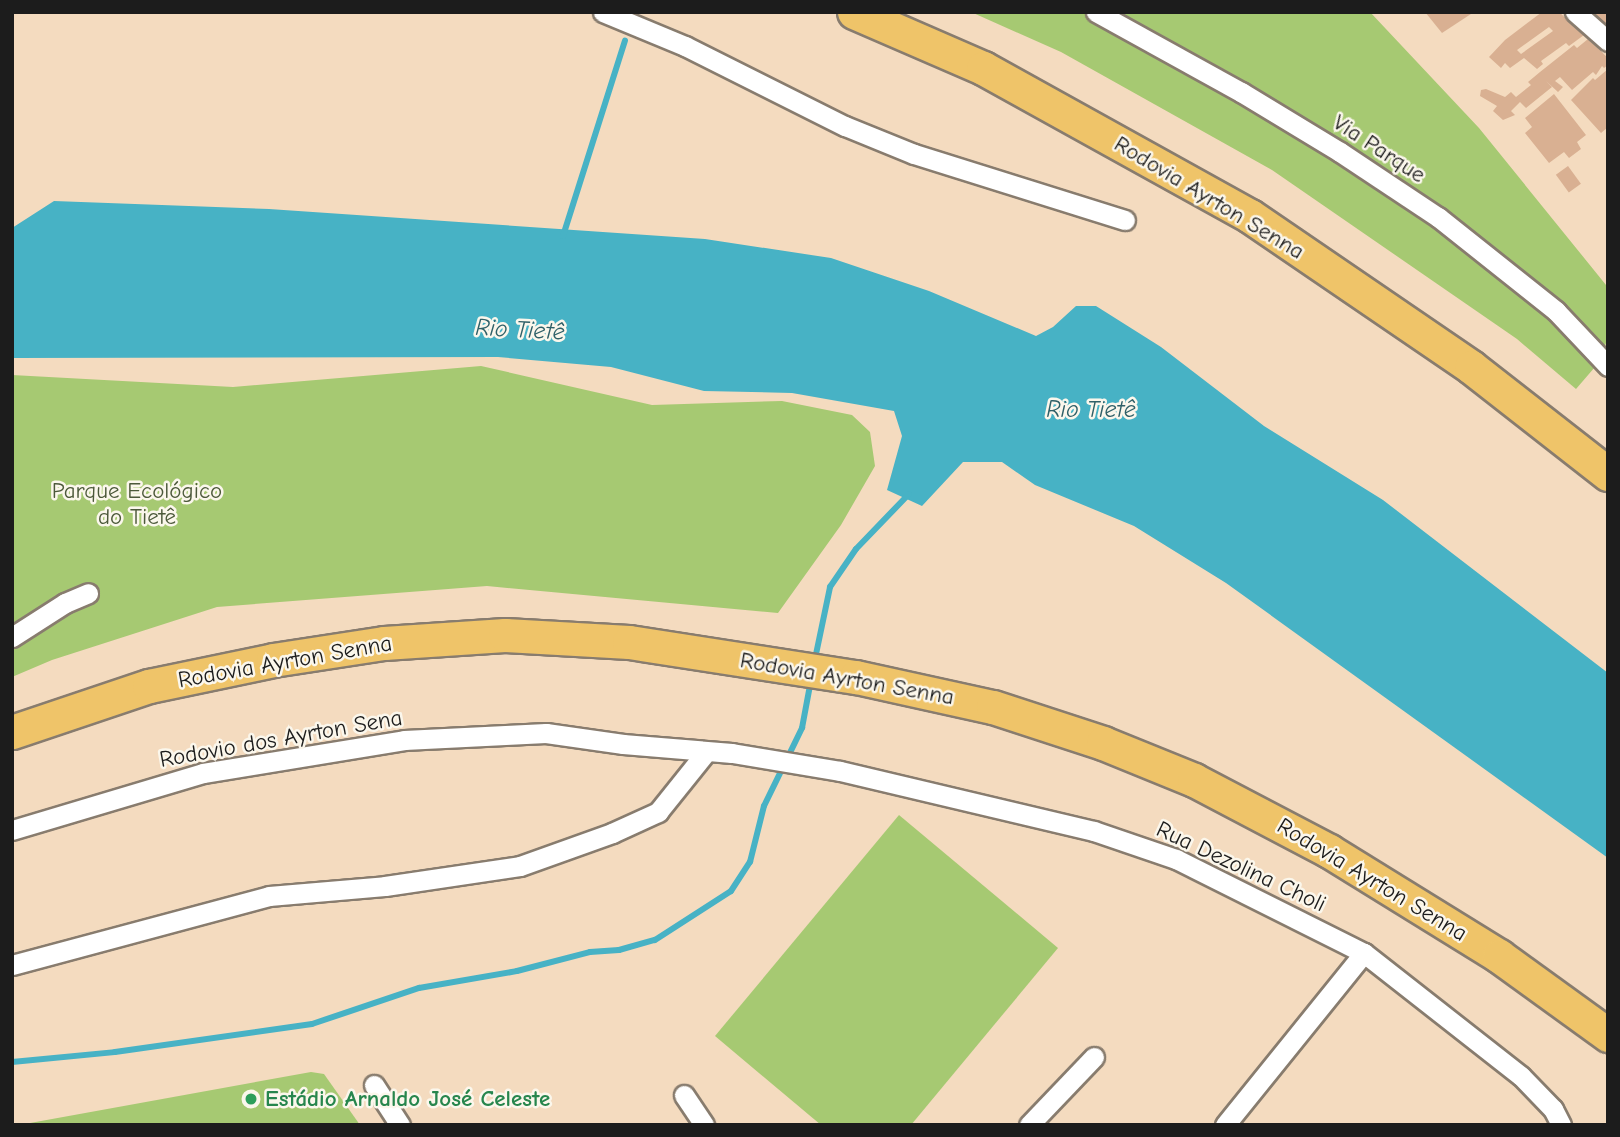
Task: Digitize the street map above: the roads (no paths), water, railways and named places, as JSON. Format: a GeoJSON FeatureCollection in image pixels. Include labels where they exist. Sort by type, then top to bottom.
{"type":"FeatureCollection","features":[{"type":"Feature","properties":{"kind":"highway","name":"Rodovia Ayrton Senna"},"geometry":{"type":"LineString","coordinates":[[854,12],[983,68],[1250,216],[1471,367],[1608,474]]}},
{"type":"Feature","properties":{"kind":"highway","name":"Rodovia Ayrton Senna"},"geometry":{"type":"LineString","coordinates":[[12,732],[149,686],[273,660],[384,643],[505,635],[629,642],[856,677],[993,707],[1103,743],[1194,780],[1363,872],[1499,956],[1608,1035]]}},
{"type":"Feature","properties":{"kind":"street"},"geometry":{"type":"LineString","coordinates":[[603,12],[685,46],[845,126],[914,155],[1125,220]]}},
{"type":"Feature","properties":{"kind":"street","name":"Via Parque"},"geometry":{"type":"LineString","coordinates":[[1096,12],[1241,92],[1340,152],[1438,217],[1556,312],[1608,366]]}},
{"type":"Feature","properties":{"kind":"street"},"geometry":{"type":"LineString","coordinates":[[1575,12],[1608,41]]}},
{"type":"Feature","properties":{"kind":"street"},"geometry":{"type":"LineString","coordinates":[[12,636],[65,603],[88,593]]}},
{"type":"Feature","properties":{"kind":"street","name":"Rodovio dos Ayrton Sena"},"geometry":{"type":"LineString","coordinates":[[12,830],[203,773],[404,740],[547,733],[733,753]]}},
{"type":"Feature","properties":{"kind":"street"},"geometry":{"type":"LineString","coordinates":[[12,965],[269,897],[385,886],[520,866],[612,833],[657,812],[706,752]]}},
{"type":"Feature","properties":{"kind":"street","name":"Rua Dezolina Choli"},"geometry":{"type":"LineString","coordinates":[[733,753],[840,771],[1094,831],[1176,859],[1364,953],[1521,1076],[1553,1109],[1561,1125]]}},
{"type":"Feature","properties":{"kind":"street"},"geometry":{"type":"LineString","coordinates":[[1225,1125],[1364,953]]}},
{"type":"Feature","properties":{"kind":"street"},"geometry":{"type":"LineString","coordinates":[[1029,1125],[1094,1057]]}},
{"type":"Feature","properties":{"kind":"street"},"geometry":{"type":"LineString","coordinates":[[374,1086],[400,1125]]}},
{"type":"Feature","properties":{"kind":"street"},"geometry":{"type":"LineString","coordinates":[[684,1095],[704,1125]]}},
{"type":"Feature","properties":{"kind":"water","name":"Rio Tietê"},"geometry":{"type":"Polygon","coordinates":[[[54,201],[269,209],[705,239],[831,258],[929,291],[1036,336],[1053,327],[1076,306],[1096,306],[1161,347],[1264,426],[1383,500],[1608,673],[1608,858],[1226,583],[1134,526],[1035,485],[1002,462],[963,462],[922,506],[887,490],[902,436],[894,411],[792,393],[704,391],[611,367],[498,357],[12,358],[12,228],[54,201]]]}},
{"type":"Feature","properties":{"kind":"waterway"},"geometry":{"type":"LineString","coordinates":[[563,236],[625,41]]}},
{"type":"Feature","properties":{"kind":"waterway"},"geometry":{"type":"LineString","coordinates":[[815,659],[830,587],[856,549],[909,494]]}},
{"type":"Feature","properties":{"kind":"waterway"},"geometry":{"type":"LineString","coordinates":[[12,1062],[115,1052],[312,1024],[419,988],[517,971],[590,952],[619,950],[655,940],[731,891],[750,862],[764,806],[802,728],[811,680]]}},
{"type":"Feature","properties":{"kind":"place","name":"Estádio Arnaldo José Celeste"},"geometry":{"type":"Point","coordinates":[251,1099]}},
{"type":"Feature","properties":{"kind":"park label","name":"Parque Ecológico do Tietê"},"geometry":{"type":"Point","coordinates":[137,504]}}]}
